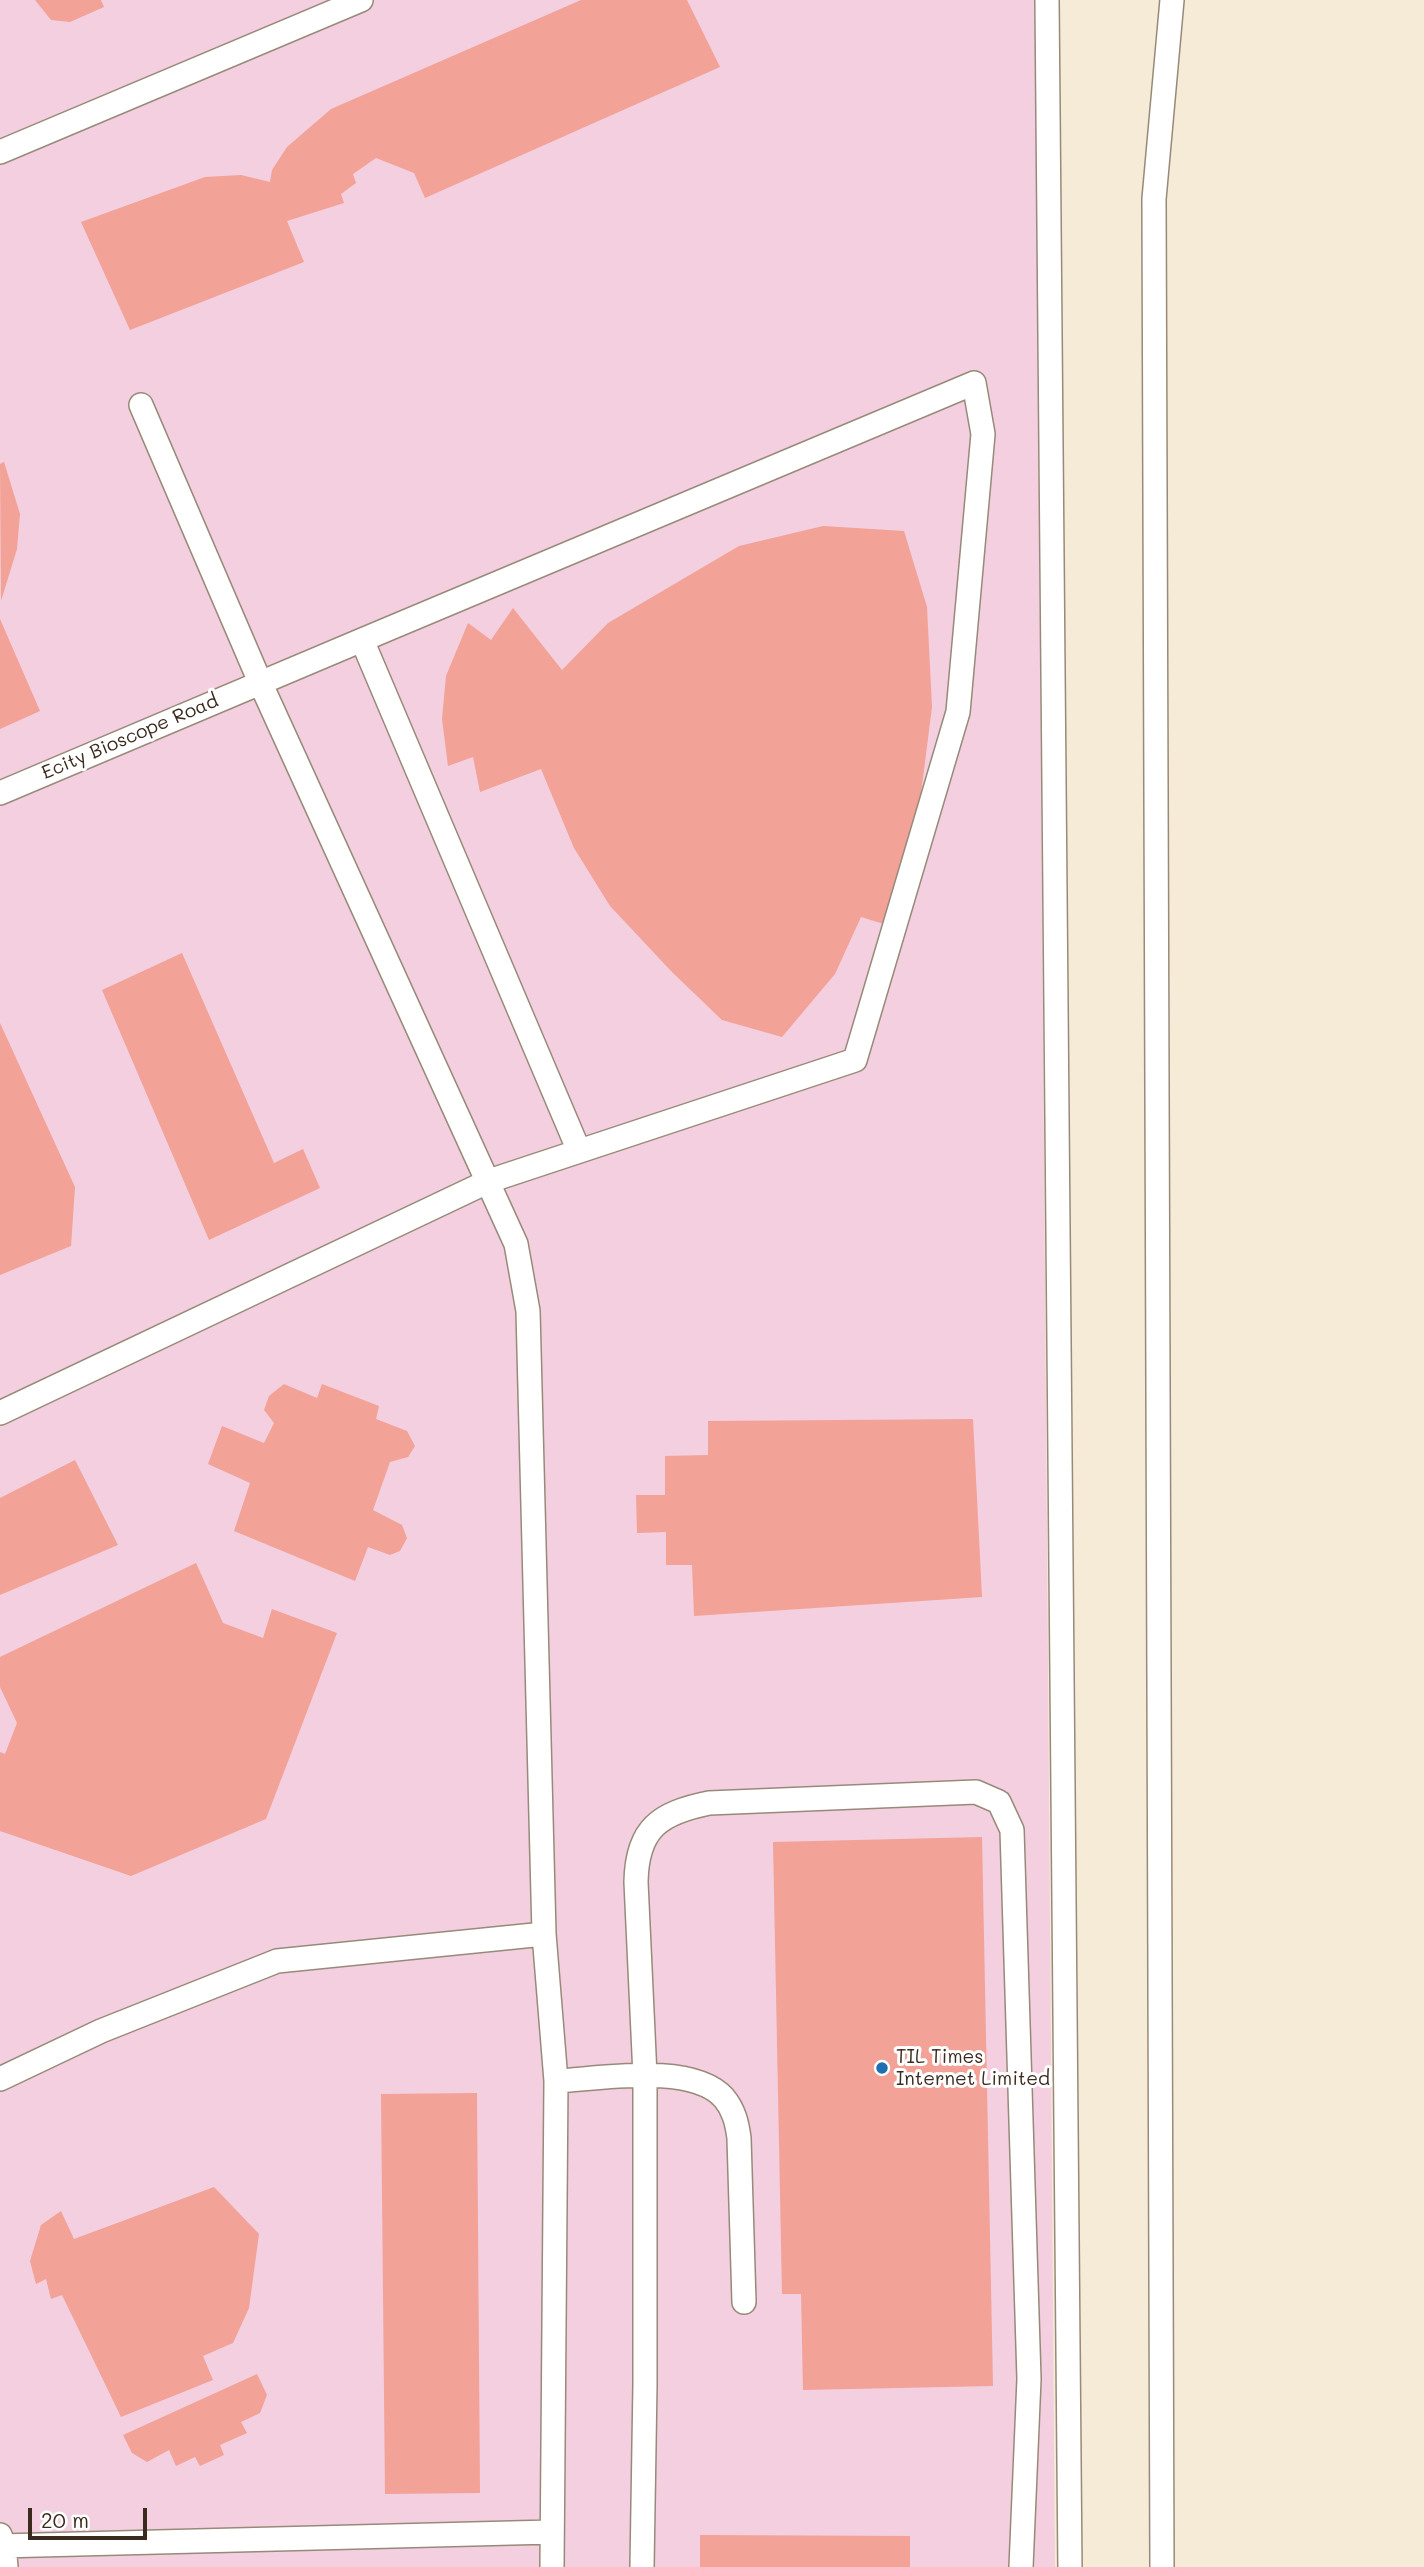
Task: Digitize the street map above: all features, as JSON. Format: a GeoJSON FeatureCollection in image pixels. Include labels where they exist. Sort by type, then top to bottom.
{"type":"FeatureCollection","features":[{"type":"Feature","properties":{"kind":"lane"},"geometry":{"type":"LineString","coordinates":[[0,152],[361,0]]}},
{"type":"Feature","properties":{"kind":"lane"},"geometry":{"type":"LineString","coordinates":[[1047,0],[1070,2567]]}},
{"type":"Feature","properties":{"kind":"lane"},"geometry":{"type":"LineString","coordinates":[[1162,2567],[1154,199],[1172,0]]}},
{"type":"Feature","properties":{"kind":"lane","name":"Ecity Bioscope Road"},"geometry":{"type":"LineString","coordinates":[[0,793],[974,383],[983,435],[958,712],[855,1060],[579,1151]]}},
{"type":"Feature","properties":{"kind":"lane"},"geometry":{"type":"LineString","coordinates":[[141,405],[260,682],[516,1244],[528,1311],[544,1934],[556,2081],[552,2567]]}},
{"type":"Feature","properties":{"kind":"lane"},"geometry":{"type":"LineString","coordinates":[[0,1413],[489,1181],[579,1151],[362,640]]}},
{"type":"Feature","properties":{"kind":"lane"},"geometry":{"type":"LineString","coordinates":[[642,2567],[645,2076],[636,1864],[647,1831],[660,1819],[687,1807],[709,1803],[976,1792],[999,1802],[1012,1830],[1029,2379],[1021,2567]]}},
{"type":"Feature","properties":{"kind":"lane"},"geometry":{"type":"LineString","coordinates":[[0,2079],[101,2031],[277,1961],[544,1934]]}},
{"type":"Feature","properties":{"kind":"lane"},"geometry":{"type":"LineString","coordinates":[[556,2081],[678,2077],[705,2084],[723,2097],[735,2115],[739,2138],[744,2302]]}},
{"type":"Feature","properties":{"kind":"lane"},"geometry":{"type":"LineString","coordinates":[[2,2548],[551,2532]]}},
{"type":"Feature","properties":{"kind":"shaded area"},"geometry":{"type":"Polygon","coordinates":[[[0,0],[1035,0],[1055,2567],[0,2567],[0,0]]]}},
{"type":"Feature","properties":{"kind":"building"},"geometry":{"type":"Polygon","coordinates":[[[35,0],[101,0],[104,7],[70,22],[51,20],[35,0]]]}},
{"type":"Feature","properties":{"kind":"building"},"geometry":{"type":"Polygon","coordinates":[[[581,0],[687,0],[720,67],[425,198],[414,173],[376,158],[353,174],[356,183],[341,194],[344,203],[287,221],[304,262],[130,330],[81,222],[205,177],[241,175],[270,182],[272,170],[287,147],[331,109],[581,0]]]}},
{"type":"Feature","properties":{"kind":"building"},"geometry":{"type":"Polygon","coordinates":[[[4,462],[20,514],[17,549],[1,601],[0,464],[4,462]]]}},
{"type":"Feature","properties":{"kind":"building"},"geometry":{"type":"Polygon","coordinates":[[[823,526],[904,531],[927,607],[932,707],[917,825],[887,925],[861,917],[835,974],[782,1037],[722,1020],[610,906],[574,848],[541,769],[480,792],[473,757],[448,766],[442,719],[446,676],[468,623],[491,640],[513,608],[562,670],[608,623],[739,546],[823,526]]]}},
{"type":"Feature","properties":{"kind":"building"},"geometry":{"type":"Polygon","coordinates":[[[0,619],[40,711],[0,729],[0,619]]]}},
{"type":"Feature","properties":{"kind":"building"},"geometry":{"type":"Polygon","coordinates":[[[182,953],[274,1163],[303,1149],[320,1188],[209,1240],[102,990],[182,953]]]}},
{"type":"Feature","properties":{"kind":"building"},"geometry":{"type":"Polygon","coordinates":[[[0,1023],[75,1187],[71,1246],[0,1275],[0,1023]]]}},
{"type":"Feature","properties":{"kind":"building"},"geometry":{"type":"Polygon","coordinates":[[[284,1384],[317,1398],[322,1384],[379,1406],[376,1419],[407,1431],[415,1446],[408,1457],[390,1462],[373,1510],[402,1525],[407,1538],[400,1551],[390,1555],[368,1547],[355,1581],[234,1531],[250,1483],[208,1464],[222,1426],[264,1443],[274,1423],[264,1410],[269,1396],[284,1384]]]}},
{"type":"Feature","properties":{"kind":"building"},"geometry":{"type":"Polygon","coordinates":[[[973,1419],[982,1597],[694,1616],[692,1565],[666,1565],[666,1532],[637,1533],[636,1495],[665,1495],[665,1456],[708,1455],[708,1421],[973,1419]]]}},
{"type":"Feature","properties":{"kind":"building"},"geometry":{"type":"Polygon","coordinates":[[[75,1460],[118,1545],[0,1595],[0,1498],[75,1460]]]}},
{"type":"Feature","properties":{"kind":"building"},"geometry":{"type":"Polygon","coordinates":[[[196,1563],[223,1623],[263,1638],[272,1609],[337,1633],[266,1819],[131,1876],[0,1831],[0,1752],[5,1754],[17,1723],[0,1687],[0,1657],[196,1563]]]}},
{"type":"Feature","properties":{"kind":"building","name":"TIL Times Internet Limited"},"geometry":{"type":"Polygon","coordinates":[[[982,1837],[993,2386],[803,2390],[801,2294],[782,2294],[773,1842],[982,1837]]]}},
{"type":"Feature","properties":{"kind":"building"},"geometry":{"type":"Polygon","coordinates":[[[477,2093],[480,2493],[385,2494],[381,2094],[477,2093]]]}},
{"type":"Feature","properties":{"kind":"building"},"geometry":{"type":"Polygon","coordinates":[[[214,2187],[259,2234],[249,2308],[233,2343],[203,2356],[213,2380],[121,2417],[62,2295],[51,2299],[46,2279],[36,2284],[30,2261],[41,2225],[61,2211],[74,2239],[214,2187]]]}},
{"type":"Feature","properties":{"kind":"building"},"geometry":{"type":"Polygon","coordinates":[[[257,2374],[267,2395],[260,2413],[241,2422],[247,2433],[220,2445],[224,2455],[200,2466],[195,2457],[176,2466],[169,2450],[147,2462],[132,2453],[123,2435],[257,2374]]]}},
{"type":"Feature","properties":{"kind":"building"},"geometry":{"type":"Polygon","coordinates":[[[700,2535],[910,2536],[910,2567],[700,2567],[700,2535]]]}},
{"type":"Feature","properties":{"kind":"place","name":"TIL Times Internet Limited"},"geometry":{"type":"Point","coordinates":[882,2068]}}]}
